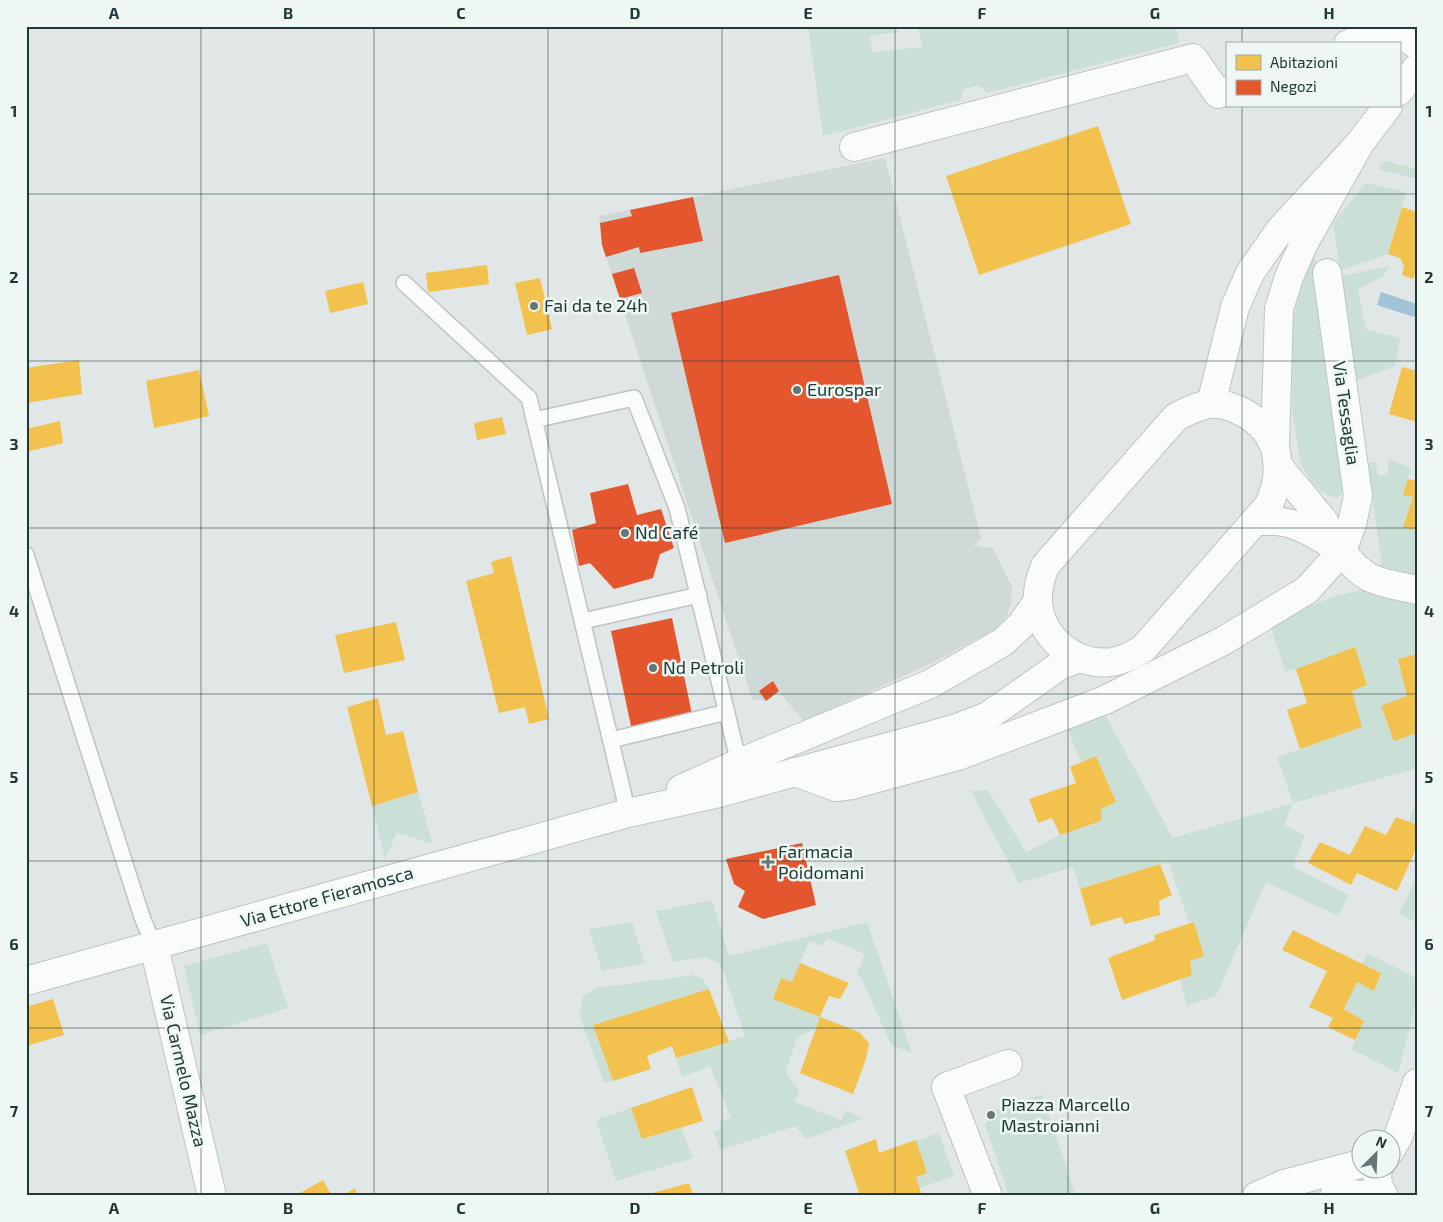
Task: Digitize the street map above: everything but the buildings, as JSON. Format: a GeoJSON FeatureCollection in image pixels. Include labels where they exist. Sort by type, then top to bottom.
{"type":"FeatureCollection","features":[{"type":"Feature","properties":{"kind":"main road"},"geometry":{"type":"LineString","coordinates":[[1353,42],[1390,27],[1417,45]]}},
{"type":"Feature","properties":{"kind":"main road"},"geometry":{"type":"LineString","coordinates":[[854,147],[1193,58],[1218,94],[1226,91]]}},
{"type":"Feature","properties":{"kind":"main road"},"geometry":{"type":"LineString","coordinates":[[1400,90],[1417,68]]}},
{"type":"Feature","properties":{"kind":"main road"},"geometry":{"type":"LineString","coordinates":[[1211,404],[1235,307],[1250,273],[1280,230],[1360,143],[1386,108]]}},
{"type":"Feature","properties":{"kind":"main road"},"geometry":{"type":"LineString","coordinates":[[1360,143],[1303,245],[1278,309],[1277,457],[1276,487],[1269,505],[1144,648],[1128,658],[1111,662],[1093,662],[1079,658],[1061,647],[1049,634],[1041,618],[1038,600],[1039,583],[1045,566],[1176,417],[1193,408],[1211,404],[1233,408],[1251,417],[1265,430],[1277,457],[1323,520],[1352,566],[1371,580],[1417,590]]}},
{"type":"Feature","properties":{"kind":"main road","name":"Via Tessaglia"},"geometry":{"type":"LineString","coordinates":[[1327,273],[1358,496],[1352,524],[1342,551]]}},
{"type":"Feature","properties":{"kind":"main road"},"geometry":{"type":"LineString","coordinates":[[1254,522],[1268,520],[1290,522],[1308,530],[1342,551]]}},
{"type":"Feature","properties":{"kind":"main road"},"geometry":{"type":"LineString","coordinates":[[795,772],[836,787],[852,785],[961,755],[1105,700],[1223,641],[1308,590],[1342,551]]}},
{"type":"Feature","properties":{"kind":"main road"},"geometry":{"type":"LineString","coordinates":[[628,813],[739,763],[930,684],[1003,642],[1022,624],[1038,600]]}},
{"type":"Feature","properties":{"kind":"main road"},"geometry":{"type":"LineString","coordinates":[[628,813],[719,793],[954,729],[988,716],[1059,666],[1079,658]]}},
{"type":"Feature","properties":{"kind":"main road","name":"Via Ettore Fieramosca"},"geometry":{"type":"LineString","coordinates":[[26,981],[628,813]]}},
{"type":"Feature","properties":{"kind":"main road","name":"Via Carmelo Mazza"},"geometry":{"type":"LineString","coordinates":[[154,946],[212,1196]]}},
{"type":"Feature","properties":{"kind":"main road"},"geometry":{"type":"LineString","coordinates":[[988,1196],[946,1087],[1008,1064]]}},
{"type":"Feature","properties":{"kind":"main road"},"geometry":{"type":"LineString","coordinates":[[1400,1131],[1417,1083]]}},
{"type":"Feature","properties":{"kind":"main road"},"geometry":{"type":"LineString","coordinates":[[1400,1150],[1417,1151]]}},
{"type":"Feature","properties":{"kind":"main road"},"geometry":{"type":"LineString","coordinates":[[1257,1196],[1284,1184],[1350,1167]]}},
{"type":"Feature","properties":{"kind":"main road"},"geometry":{"type":"LineString","coordinates":[[1377,1180],[1379,1189],[1384,1196]]}},
{"type":"Feature","properties":{"kind":"main road"},"geometry":{"type":"LineString","coordinates":[[1334,1196],[1351,1194],[1371,1196]]}},
{"type":"Feature","properties":{"kind":"lane"},"geometry":{"type":"LineString","coordinates":[[404,284],[529,398],[628,813]]}},
{"type":"Feature","properties":{"kind":"lane"},"geometry":{"type":"LineString","coordinates":[[534,420],[634,398],[677,508],[739,763]]}},
{"type":"Feature","properties":{"kind":"lane"},"geometry":{"type":"LineString","coordinates":[[26,555],[142,917],[154,946]]}},
{"type":"Feature","properties":{"kind":"lane"},"geometry":{"type":"LineString","coordinates":[[582,621],[699,595]]}},
{"type":"Feature","properties":{"kind":"lane"},"geometry":{"type":"LineString","coordinates":[[611,740],[727,712]]}},
{"type":"Feature","properties":{"kind":"shaded area","name":"Eurospar"},"geometry":{"type":"Polygon","coordinates":[[[885,158],[981,538],[973,546],[993,548],[1012,587],[1011,602],[1007,616],[994,630],[928,665],[804,721],[779,692],[766,701],[752,699],[602,245],[599,216],[885,158]]]}},
{"type":"Feature","properties":{"kind":"green space"},"geometry":{"type":"Polygon","coordinates":[[[808,26],[897,26],[898,32],[869,36],[873,52],[923,47],[917,26],[1176,26],[1179,43],[987,93],[978,85],[964,89],[960,100],[823,136],[808,26]]]}},
{"type":"Feature","properties":{"kind":"green space"},"geometry":{"type":"Polygon","coordinates":[[[1385,161],[1417,169],[1417,179],[1378,169],[1385,161]]]}},
{"type":"Feature","properties":{"kind":"green space"},"geometry":{"type":"Polygon","coordinates":[[[1366,183],[1406,192],[1388,254],[1340,270],[1333,223],[1366,183]]]}},
{"type":"Feature","properties":{"kind":"green space"},"geometry":{"type":"Polygon","coordinates":[[[1314,251],[1345,487],[1343,493],[1337,498],[1319,490],[1310,480],[1300,462],[1292,409],[1293,321],[1304,275],[1314,251]]]}},
{"type":"Feature","properties":{"kind":"green space"},"geometry":{"type":"Polygon","coordinates":[[[1390,266],[1383,276],[1358,289],[1366,329],[1400,338],[1395,366],[1355,381],[1340,276],[1390,266]]]}},
{"type":"Feature","properties":{"kind":"green space"},"geometry":{"type":"Polygon","coordinates":[[[1389,459],[1411,468],[1403,495],[1413,497],[1404,528],[1417,530],[1417,576],[1382,566],[1368,465],[1371,462],[1376,462],[1378,475],[1387,475],[1389,459]]]}},
{"type":"Feature","properties":{"kind":"green space"},"geometry":{"type":"Polygon","coordinates":[[[1362,590],[1379,592],[1417,602],[1417,654],[1398,659],[1407,696],[1382,707],[1394,740],[1417,733],[1417,768],[1293,803],[1277,757],[1362,727],[1352,691],[1367,685],[1354,647],[1297,669],[1285,671],[1271,628],[1315,604],[1362,590]]]}},
{"type":"Feature","properties":{"kind":"green space"},"geometry":{"type":"Polygon","coordinates":[[[1105,715],[1173,838],[1293,803],[1284,825],[1305,835],[1293,867],[1349,895],[1338,916],[1266,882],[1216,996],[1187,1006],[1180,979],[1192,975],[1190,961],[1204,955],[1194,922],[1189,923],[1169,863],[1160,864],[1080,889],[1073,867],[1019,883],[971,791],[988,790],[1026,852],[1060,835],[1101,821],[1101,809],[1115,802],[1096,756],[1081,762],[1068,730],[1105,715]]]}},
{"type":"Feature","properties":{"kind":"green space"},"geometry":{"type":"Polygon","coordinates":[[[418,792],[433,844],[397,833],[385,859],[372,806],[418,792]]]}},
{"type":"Feature","properties":{"kind":"green space"},"geometry":{"type":"Polygon","coordinates":[[[1417,801],[1417,825],[1408,822],[1417,801]]]}},
{"type":"Feature","properties":{"kind":"green space"},"geometry":{"type":"Polygon","coordinates":[[[1417,876],[1417,923],[1399,914],[1417,876]]]}},
{"type":"Feature","properties":{"kind":"green space"},"geometry":{"type":"Polygon","coordinates":[[[712,900],[729,956],[867,922],[912,1053],[891,1045],[863,981],[857,974],[865,954],[827,938],[822,946],[809,941],[792,982],[781,978],[773,998],[820,1017],[815,1029],[797,1037],[786,1072],[799,1090],[795,1102],[841,1120],[846,1110],[863,1119],[805,1139],[796,1126],[720,1150],[714,1132],[721,1129],[719,1122],[731,1118],[710,1066],[682,1077],[676,1058],[745,1036],[724,973],[718,963],[706,957],[673,962],[656,911],[712,900]]]}},
{"type":"Feature","properties":{"kind":"green space"},"geometry":{"type":"Polygon","coordinates":[[[632,922],[645,963],[602,971],[589,929],[632,922]]]}},
{"type":"Feature","properties":{"kind":"green space"},"geometry":{"type":"Polygon","coordinates":[[[267,943],[288,1008],[200,1035],[184,966],[267,943]]]}},
{"type":"Feature","properties":{"kind":"green space"},"geometry":{"type":"Polygon","coordinates":[[[1367,953],[1417,978],[1417,999],[1398,1073],[1352,1049],[1364,1021],[1344,1009],[1357,982],[1374,991],[1362,964],[1367,953]]]}},
{"type":"Feature","properties":{"kind":"green space"},"geometry":{"type":"Polygon","coordinates":[[[693,975],[703,979],[709,989],[593,1025],[613,1081],[604,1083],[579,1014],[583,996],[597,988],[693,975]]]}},
{"type":"Feature","properties":{"kind":"green space"},"geometry":{"type":"Polygon","coordinates":[[[1042,1094],[1076,1196],[1009,1196],[985,1125],[993,1111],[1042,1094]]]}},
{"type":"Feature","properties":{"kind":"green space"},"geometry":{"type":"Polygon","coordinates":[[[631,1108],[642,1139],[681,1128],[693,1158],[616,1181],[596,1120],[631,1108]]]}},
{"type":"Feature","properties":{"kind":"green space"},"geometry":{"type":"Polygon","coordinates":[[[939,1133],[954,1176],[919,1188],[916,1177],[927,1173],[916,1141],[939,1133]]]}},
{"type":"Feature","properties":{"kind":"water"},"geometry":{"type":"Polygon","coordinates":[[[1381,292],[1417,304],[1417,318],[1377,305],[1381,292]]]}},
{"type":"Feature","properties":{"kind":"place","name":"Fai da te 24h"},"geometry":{"type":"Point","coordinates":[534,306]}},
{"type":"Feature","properties":{"kind":"place","name":"Eurospar"},"geometry":{"type":"Point","coordinates":[797,390]}},
{"type":"Feature","properties":{"kind":"place","name":"Nd Café"},"geometry":{"type":"Point","coordinates":[625,533]}},
{"type":"Feature","properties":{"kind":"place","name":"Nd Petroli"},"geometry":{"type":"Point","coordinates":[653,668]}},
{"type":"Feature","properties":{"kind":"place","name":"Farmacia Poidomani"},"geometry":{"type":"Point","coordinates":[768,862]}},
{"type":"Feature","properties":{"kind":"place","name":"Piazza Marcello Mastroianni"},"geometry":{"type":"Point","coordinates":[991,1115]}}]}
